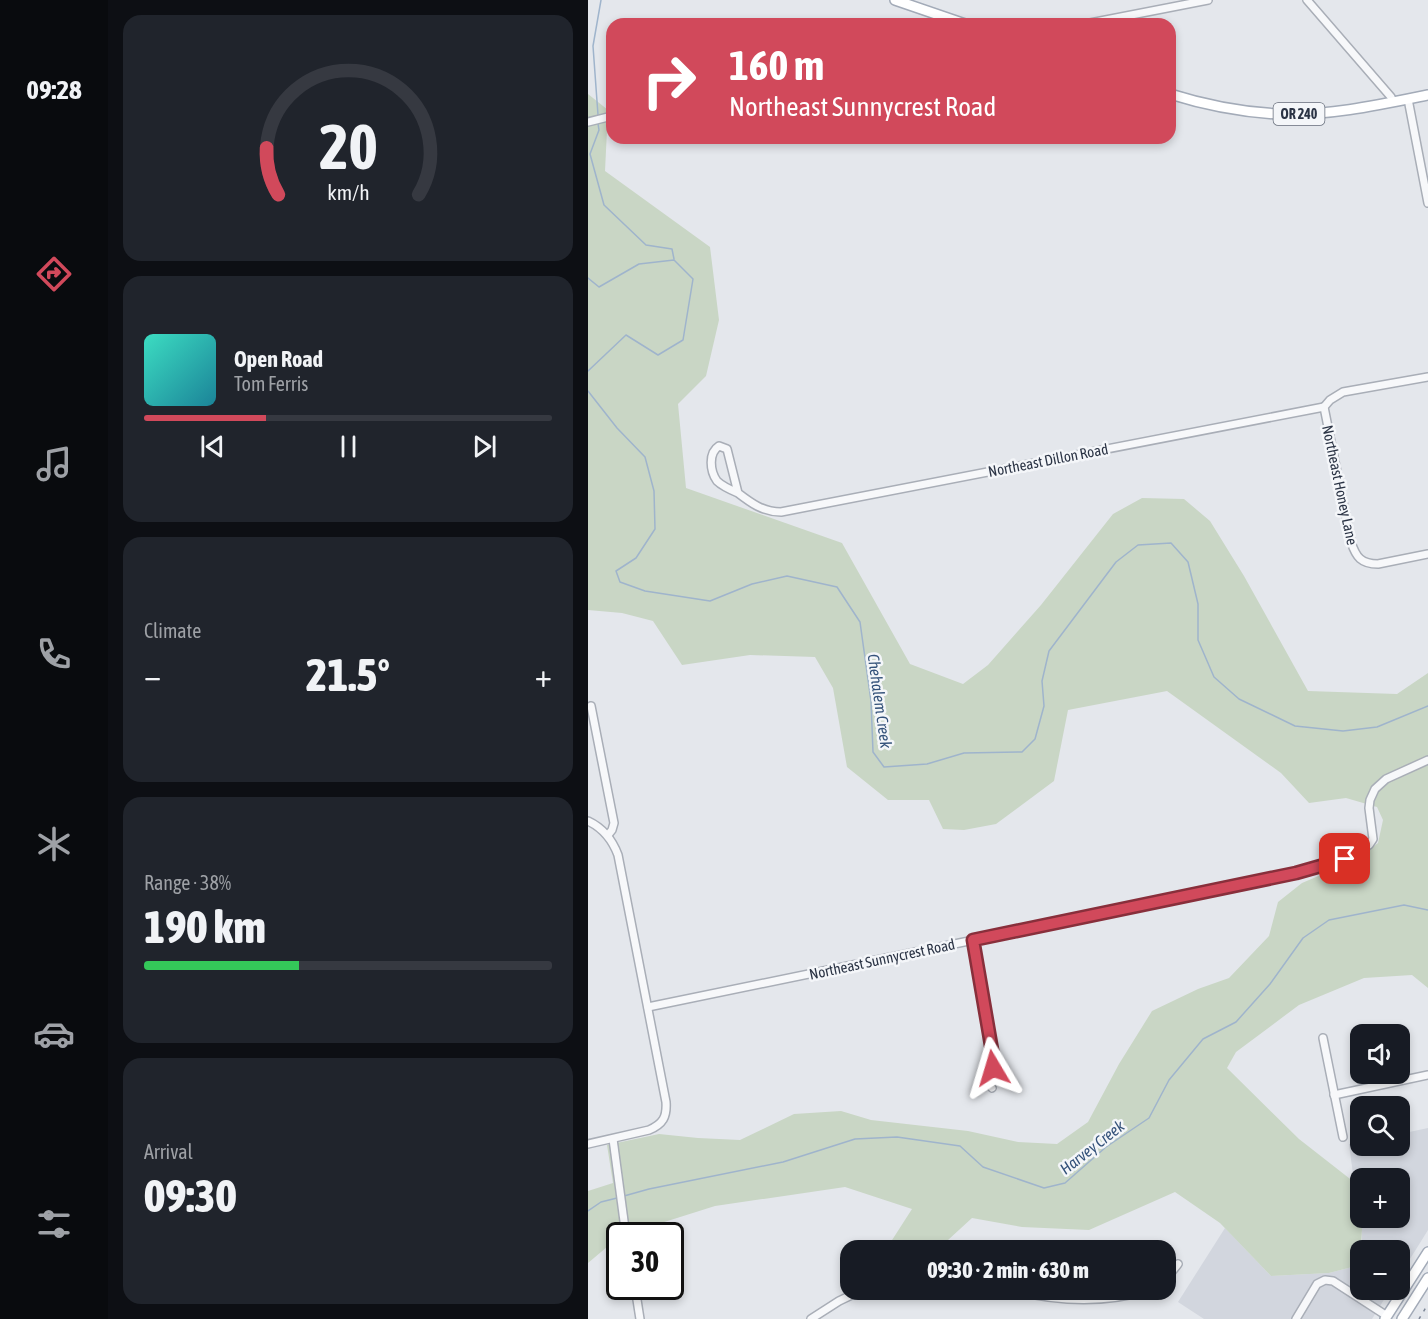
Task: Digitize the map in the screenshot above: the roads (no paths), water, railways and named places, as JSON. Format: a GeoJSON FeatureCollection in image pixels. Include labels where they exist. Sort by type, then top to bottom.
{"type":"FeatureCollection","features":[{"type":"Feature","properties":{"kind":"main road"},"geometry":{"type":"LineString","coordinates":[[895,0],[948,18]]}},
{"type":"Feature","properties":{"kind":"main road","name":"OR 240"},"geometry":{"type":"LineString","coordinates":[[1176,96],[1227,108],[1280,114],[1326,112],[1428,95]]}},
{"type":"Feature","properties":{"kind":"main road"},"geometry":{"type":"LineString","coordinates":[[1386,1318],[1428,1252]]}},
{"type":"Feature","properties":{"kind":"main road"},"geometry":{"type":"LineString","coordinates":[[1402,1319],[1428,1278]]}},
{"type":"Feature","properties":{"kind":"street"},"geometry":{"type":"LineString","coordinates":[[1116,18],[1208,0]]}},
{"type":"Feature","properties":{"kind":"street"},"geometry":{"type":"LineString","coordinates":[[1307,0],[1393,102]]}},
{"type":"Feature","properties":{"kind":"street"},"geometry":{"type":"LineString","coordinates":[[1408,99],[1428,203]]}},
{"type":"Feature","properties":{"kind":"street"},"geometry":{"type":"LineString","coordinates":[[588,122],[606,118]]}},
{"type":"Feature","properties":{"kind":"street","name":"Northeast Honey Lane"},"geometry":{"type":"LineString","coordinates":[[1428,377],[1343,392],[1324,407],[1355,554],[1362,562],[1370,564],[1428,554]]}},
{"type":"Feature","properties":{"kind":"street","name":"Northeast Dillon Road"},"geometry":{"type":"LineString","coordinates":[[738,493],[754,505],[771,512],[795,510],[1324,407]]}},
{"type":"Feature","properties":{"kind":"street"},"geometry":{"type":"LineString","coordinates":[[719,446],[727,449],[738,493],[718,482],[713,473],[711,456],[714,449],[719,446]]}},
{"type":"Feature","properties":{"kind":"street"},"geometry":{"type":"LineString","coordinates":[[591,706],[614,823],[608,835]]}},
{"type":"Feature","properties":{"kind":"street","name":"Northeast Sunnycrest Road"},"geometry":{"type":"LineString","coordinates":[[648,1007],[1296,873],[1345,859],[1372,842],[1369,808],[1375,789],[1386,779],[1428,760]]}},
{"type":"Feature","properties":{"kind":"street"},"geometry":{"type":"LineString","coordinates":[[588,821],[608,835],[618,855],[666,1102],[666,1116],[658,1126],[588,1144]]}},
{"type":"Feature","properties":{"kind":"street"},"geometry":{"type":"LineString","coordinates":[[973,940],[994,1062],[993,1068],[985,1078],[992,1088]]}},
{"type":"Feature","properties":{"kind":"street"},"geometry":{"type":"LineString","coordinates":[[1323,1038],[1343,1137]]}},
{"type":"Feature","properties":{"kind":"street"},"geometry":{"type":"LineString","coordinates":[[1334,1095],[1428,1076]]}},
{"type":"Feature","properties":{"kind":"street"},"geometry":{"type":"LineString","coordinates":[[613,1139],[624,1222]]}},
{"type":"Feature","properties":{"kind":"street"},"geometry":{"type":"LineString","coordinates":[[1296,1319],[1317,1284],[1325,1280],[1333,1281],[1386,1318]]}},
{"type":"Feature","properties":{"kind":"street"},"geometry":{"type":"LineString","coordinates":[[637,1300],[640,1319]]}},
{"type":"Feature","properties":{"kind":"street"},"geometry":{"type":"LineString","coordinates":[[813,1318],[841,1300]]}},
{"type":"Feature","properties":{"kind":"waterway"},"geometry":{"type":"LineString","coordinates":[[598,115],[593,46],[601,0]]}},
{"type":"Feature","properties":{"kind":"waterway"},"geometry":{"type":"LineString","coordinates":[[598,124],[599,130],[590,154],[604,205],[646,245],[672,249],[674,259]]}},
{"type":"Feature","properties":{"kind":"waterway","name":"Chehalem Creek"},"geometry":{"type":"LineString","coordinates":[[588,278],[599,287],[639,264],[674,260],[693,279],[683,340],[658,355],[626,335],[588,371]]}},
{"type":"Feature","properties":{"kind":"waterway","name":"Chehalem Creek"},"geometry":{"type":"LineString","coordinates":[[588,391],[617,428],[645,457],[654,491],[655,529],[636,558],[616,571],[620,582],[645,591],[710,601],[752,584],[787,576],[837,587],[860,622],[871,701],[873,752],[884,767],[927,764],[964,753],[1022,752],[1035,739],[1044,706],[1042,681],[1049,651],[1116,562],[1138,545],[1171,543],[1188,562],[1198,604],[1198,640],[1214,677],[1239,699],[1295,726],[1343,731],[1377,727],[1428,706]]}},
{"type":"Feature","properties":{"kind":"waterway","name":"Harvey Creek"},"geometry":{"type":"LineString","coordinates":[[624,1196],[783,1162],[855,1139],[897,1137],[960,1146],[983,1167],[1044,1188],[1065,1183],[1106,1147],[1149,1118],[1169,1080],[1203,1039],[1236,1022],[1270,984],[1303,938],[1329,920],[1404,905],[1428,910]]}},
{"type":"Feature","properties":{"kind":"waterway","name":"Harvey Creek"},"geometry":{"type":"LineString","coordinates":[[588,1211],[601,1202],[617,1198]]}},
{"type":"Feature","properties":{"kind":"railway"},"geometry":{"type":"LineString","coordinates":[[1419,1319],[1428,1304]]}}]}
